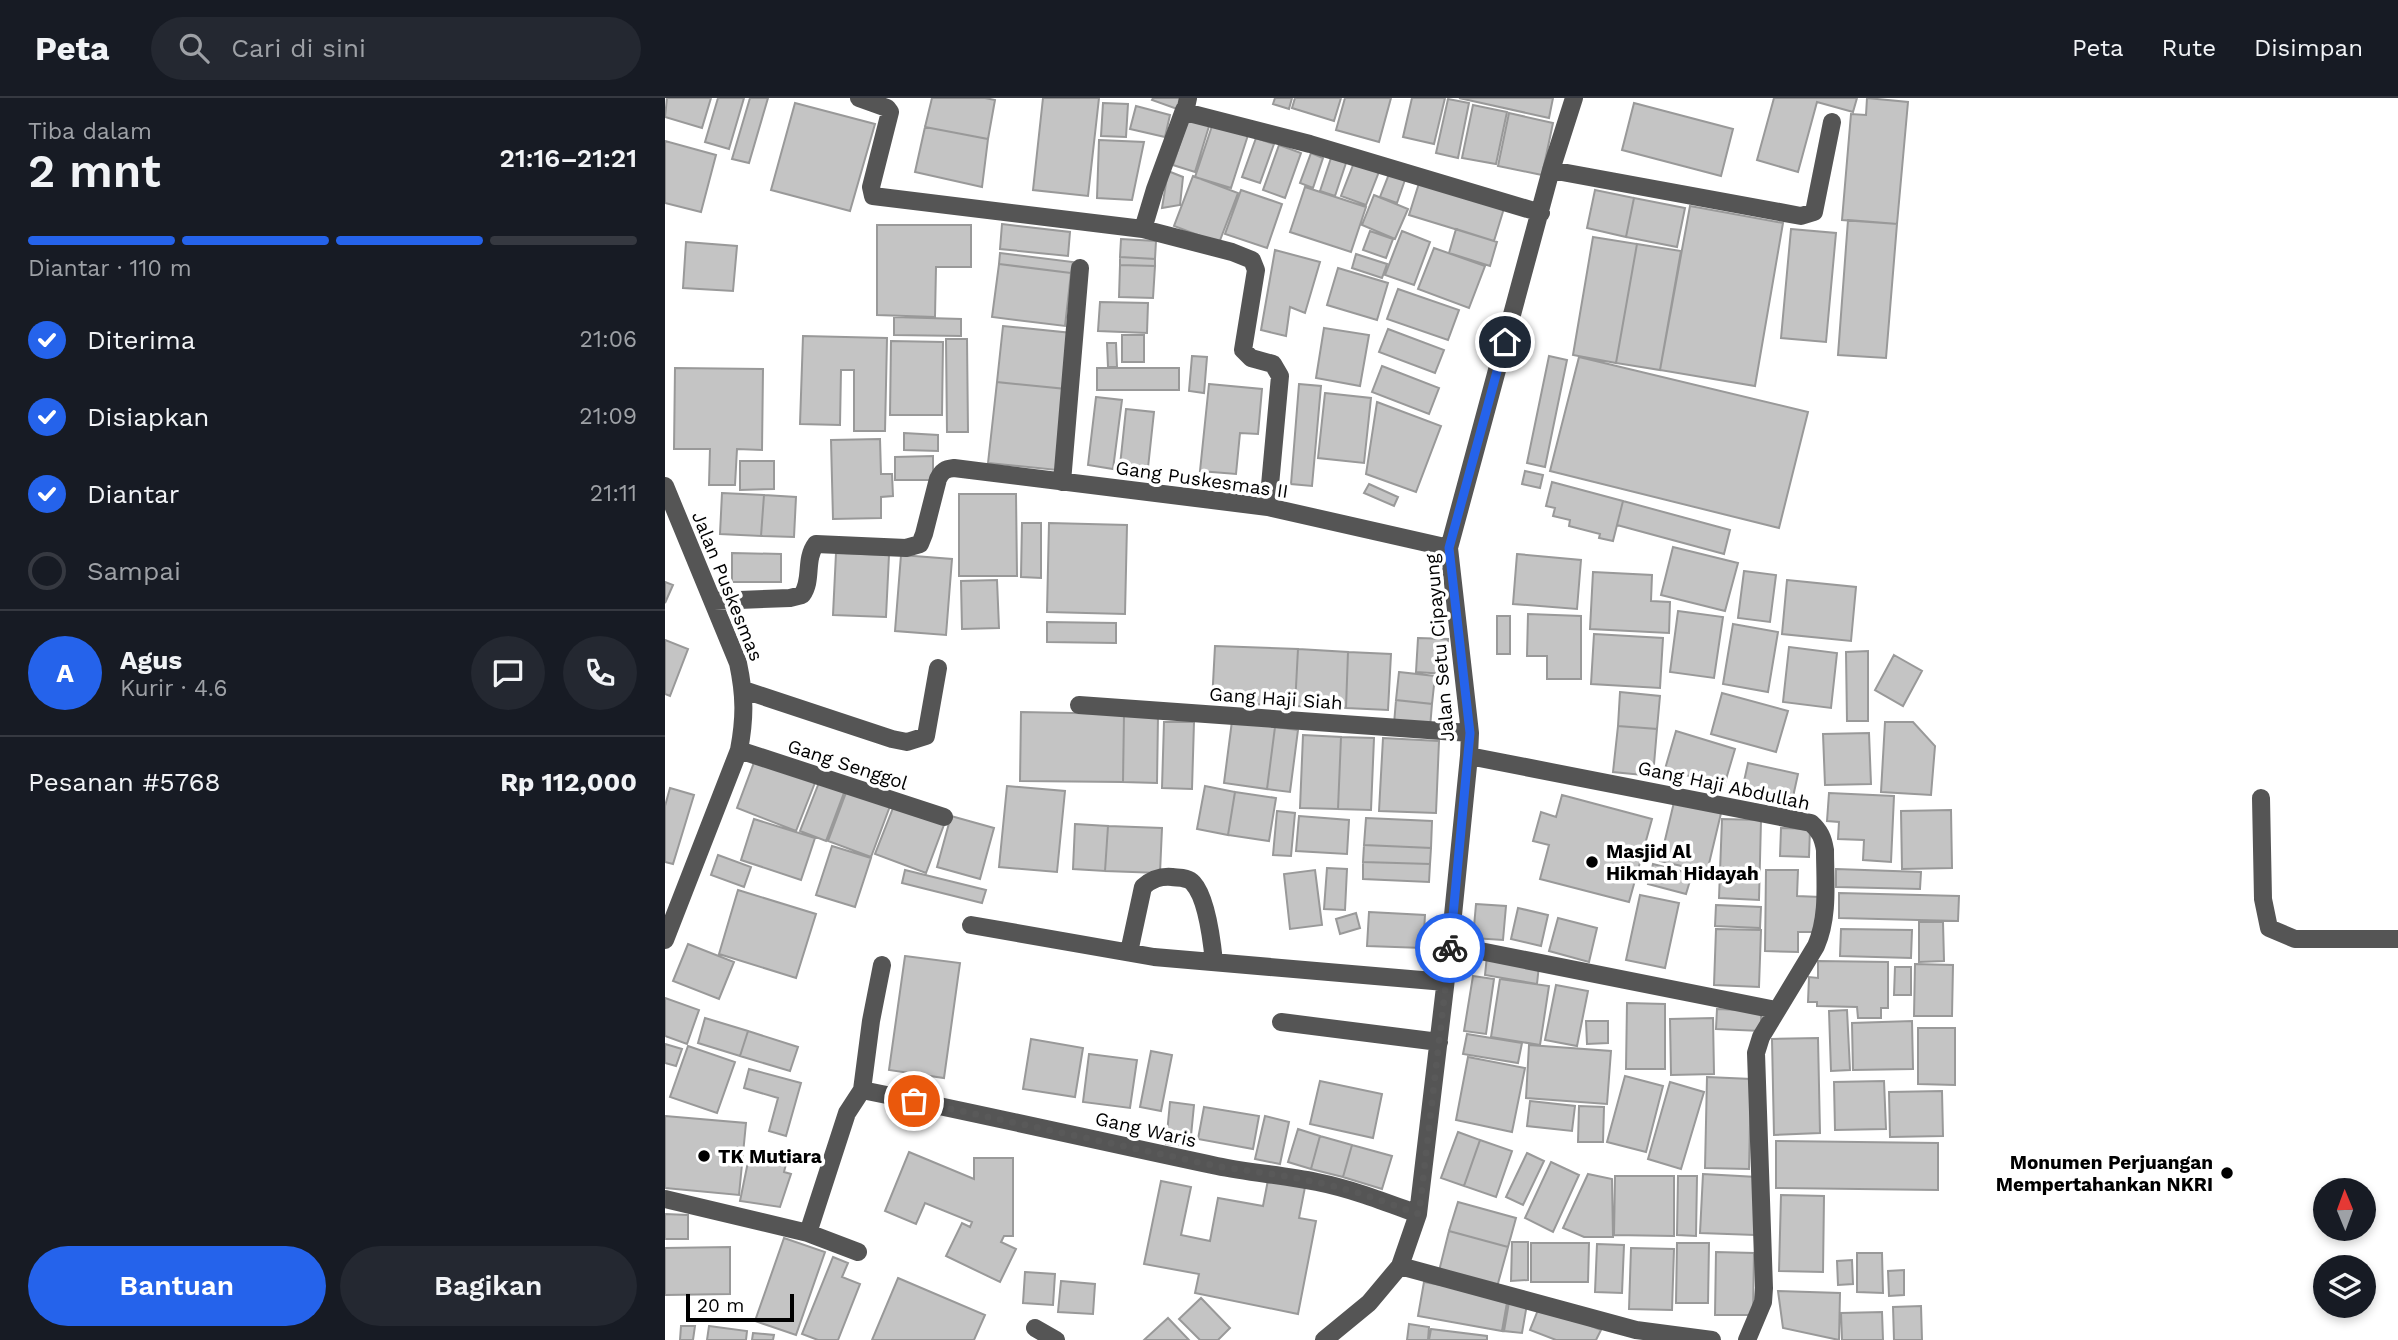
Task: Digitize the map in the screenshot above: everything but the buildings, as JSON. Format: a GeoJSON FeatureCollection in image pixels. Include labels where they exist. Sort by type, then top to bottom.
{"type":"FeatureCollection","features":[{"type":"Feature","properties":{"kind":"street"},"geometry":{"type":"LineString","coordinates":[[859,98],[891,112],[871,187],[873,195],[1143,229],[1232,252],[1252,260],[1257,270],[1243,350],[1251,358],[1273,364],[1280,376],[1268,507]]}},
{"type":"Feature","properties":{"kind":"street","name":"Jalan Setu Cipayung"},"geometry":{"type":"LineString","coordinates":[[1324,1340],[1369,1303],[1400,1266],[1419,1214],[1469,756],[1470,733],[1449,548],[1551,170],[1574,98]]}},
{"type":"Feature","properties":{"kind":"street"},"geometry":{"type":"LineString","coordinates":[[1143,229],[1186,104],[1541,213]]}},
{"type":"Feature","properties":{"kind":"street"},"geometry":{"type":"LineString","coordinates":[[1551,170],[1808,215],[1814,212],[1832,122]]}},
{"type":"Feature","properties":{"kind":"street"},"geometry":{"type":"LineString","coordinates":[[1062,482],[1080,268]]}},
{"type":"Feature","properties":{"kind":"street","name":"Gang Puskesmas II"},"geometry":{"type":"LineString","coordinates":[[713,601],[790,598],[802,595],[807,588],[810,552],[816,544],[906,548],[919,544],[938,479],[946,469],[1268,507],[1449,548]]}},
{"type":"Feature","properties":{"kind":"street","name":"Jalan Puskesmas"},"geometry":{"type":"LineString","coordinates":[[665,486],[739,663],[745,718],[739,750],[665,940]]}},
{"type":"Feature","properties":{"kind":"street"},"geometry":{"type":"LineString","coordinates":[[744,690],[907,742],[926,736],[938,668]]}},
{"type":"Feature","properties":{"kind":"street","name":"Gang Haji Siah"},"geometry":{"type":"LineString","coordinates":[[1079,705],[1470,733]]}},
{"type":"Feature","properties":{"kind":"street","name":"Gang Senggol"},"geometry":{"type":"LineString","coordinates":[[739,750],[944,817]]}},
{"type":"Feature","properties":{"kind":"street","name":"Gang Haji Abdullah"},"geometry":{"type":"LineString","coordinates":[[1469,756],[1811,823],[1819,829],[1825,849],[1825,920],[1816,946],[1776,1010]]}},
{"type":"Feature","properties":{"kind":"street"},"geometry":{"type":"LineString","coordinates":[[2261,798],[2263,899],[2269,928],[2295,939],[2398,939]]}},
{"type":"Feature","properties":{"kind":"street"},"geometry":{"type":"LineString","coordinates":[[1129,952],[1143,887],[1156,878],[1184,878],[1193,883],[1199,895],[1209,923],[1214,961]]}},
{"type":"Feature","properties":{"kind":"street"},"geometry":{"type":"LineString","coordinates":[[971,925],[1154,957],[1445,982]]}},
{"type":"Feature","properties":{"kind":"street"},"geometry":{"type":"LineString","coordinates":[[1450,946],[1776,1010],[1761,1037],[1756,1053],[1764,1287],[1763,1302],[1747,1340]]}},
{"type":"Feature","properties":{"kind":"street"},"geometry":{"type":"LineString","coordinates":[[808,1233],[846,1113],[862,1090],[881,965]]}},
{"type":"Feature","properties":{"kind":"street"},"geometry":{"type":"LineString","coordinates":[[1281,1022],[1439,1042]]}},
{"type":"Feature","properties":{"kind":"street","name":"Gang Waris"},"geometry":{"type":"LineString","coordinates":[[862,1090],[1221,1167],[1272,1173],[1320,1183],[1419,1214]]}},
{"type":"Feature","properties":{"kind":"street"},"geometry":{"type":"LineString","coordinates":[[665,1199],[808,1233],[858,1252]]}},
{"type":"Feature","properties":{"kind":"street"},"geometry":{"type":"LineString","coordinates":[[1400,1266],[1636,1330],[1712,1340]]}},
{"type":"Feature","properties":{"kind":"street"},"geometry":{"type":"LineString","coordinates":[[1035,1328],[1056,1340]]}},
{"type":"Feature","properties":{"kind":"way so far"},"geometry":{"type":"LineString","coordinates":[[914,1101],[1221,1167],[1272,1173],[1320,1183],[1419,1214],[1450,948]]}},
{"type":"Feature","properties":{"kind":"place","name":"Masjid Al Hikmah Hidayah"},"geometry":{"type":"Point","coordinates":[1592,862]}},
{"type":"Feature","properties":{"kind":"place","name":"TK Mutiara"},"geometry":{"type":"Point","coordinates":[704,1156]}},
{"type":"Feature","properties":{"kind":"place","name":"Monumen Perjuangan Mempertahankan NKRI"},"geometry":{"type":"Point","coordinates":[2227,1173]}},
{"type":"Feature","properties":{"kind":"route"},"geometry":{"type":"LineString","coordinates":[[1450,948],[1470,733],[1449,548],[1505,342]]}}]}
